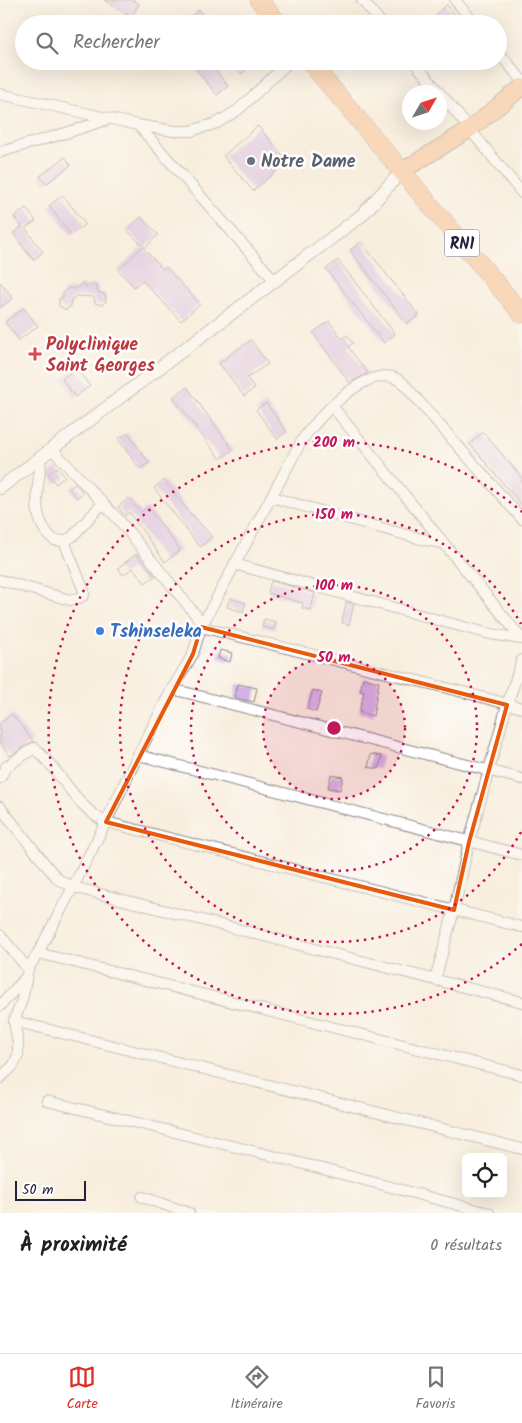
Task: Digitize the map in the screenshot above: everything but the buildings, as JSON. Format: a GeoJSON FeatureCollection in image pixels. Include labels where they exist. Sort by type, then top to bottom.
{"type":"FeatureCollection","features":[{"type":"Feature","properties":{"kind":"highway"},"geometry":{"type":"LineString","coordinates":[[259,0],[271,15]]}},
{"type":"Feature","properties":{"kind":"highway","name":"RN1"},"geometry":{"type":"LineString","coordinates":[[317,70],[522,314]]}},
{"type":"Feature","properties":{"kind":"main road"},"geometry":{"type":"LineString","coordinates":[[402,172],[470,129],[522,86]]}},
{"type":"Feature","properties":{"kind":"street"},"geometry":{"type":"LineString","coordinates":[[362,0],[374,15]]}},
{"type":"Feature","properties":{"kind":"street"},"geometry":{"type":"LineString","coordinates":[[455,0],[468,15]]}},
{"type":"Feature","properties":{"kind":"street"},"geometry":{"type":"LineString","coordinates":[[507,62],[522,80]]}},
{"type":"Feature","properties":{"kind":"street"},"geometry":{"type":"LineString","coordinates":[[0,94],[138,125],[173,131],[191,131],[217,123],[238,110],[280,70]]}},
{"type":"Feature","properties":{"kind":"street"},"geometry":{"type":"LineString","coordinates":[[420,70],[432,85]]}},
{"type":"Feature","properties":{"kind":"street"},"geometry":{"type":"LineString","coordinates":[[447,102],[522,193]]}},
{"type":"Feature","properties":{"kind":"street"},"geometry":{"type":"LineString","coordinates":[[0,152],[111,118]]}},
{"type":"Feature","properties":{"kind":"street"},"geometry":{"type":"LineString","coordinates":[[138,125],[275,281]]}},
{"type":"Feature","properties":{"kind":"street"},"geometry":{"type":"LineString","coordinates":[[0,488],[362,215],[402,172]]}},
{"type":"Feature","properties":{"kind":"street"},"geometry":{"type":"LineString","coordinates":[[0,1006],[26,973],[38,953],[106,822],[138,754],[172,689],[193,654],[202,626],[302,440],[314,424],[332,406],[366,381],[382,377],[392,377],[402,382],[522,519]]}},
{"type":"Feature","properties":{"kind":"street"},"geometry":{"type":"LineString","coordinates":[[332,406],[522,639]]}},
{"type":"Feature","properties":{"kind":"street"},"geometry":{"type":"LineString","coordinates":[[46,452],[102,504],[135,539],[202,626],[454,689],[522,708]]}},
{"type":"Feature","properties":{"kind":"street"},"geometry":{"type":"LineString","coordinates":[[46,452],[37,482],[37,508],[40,520],[48,535],[54,540],[64,541],[72,537],[102,504]]}},
{"type":"Feature","properties":{"kind":"street"},"geometry":{"type":"LineString","coordinates":[[271,497],[409,536],[442,543]]}},
{"type":"Feature","properties":{"kind":"street"},"geometry":{"type":"LineString","coordinates":[[0,580],[70,600],[84,596],[84,591],[64,541]]}},
{"type":"Feature","properties":{"kind":"street"},"geometry":{"type":"LineString","coordinates":[[234,564],[490,634],[522,639]]}},
{"type":"Feature","properties":{"kind":"street"},"geometry":{"type":"LineString","coordinates":[[435,980],[454,910],[468,842],[522,660]]}},
{"type":"Feature","properties":{"kind":"street"},"geometry":{"type":"LineString","coordinates":[[172,689],[522,779]]}},
{"type":"Feature","properties":{"kind":"street"},"geometry":{"type":"LineString","coordinates":[[0,778],[6,767],[34,748],[51,765],[91,813],[106,822],[522,927]]}},
{"type":"Feature","properties":{"kind":"street"},"geometry":{"type":"LineString","coordinates":[[138,754],[522,855]]}},
{"type":"Feature","properties":{"kind":"street"},"geometry":{"type":"LineString","coordinates":[[0,807],[59,880],[73,887],[522,1002]]}},
{"type":"Feature","properties":{"kind":"street"},"geometry":{"type":"LineString","coordinates":[[0,935],[26,973],[22,1000],[14,1021],[18,1042],[18,1055],[13,1066],[0,1078]]}},
{"type":"Feature","properties":{"kind":"street"},"geometry":{"type":"LineString","coordinates":[[38,953],[522,1075]]}},
{"type":"Feature","properties":{"kind":"street"},"geometry":{"type":"LineString","coordinates":[[14,1021],[522,1149]]}},
{"type":"Feature","properties":{"kind":"street"},"geometry":{"type":"LineString","coordinates":[[47,1101],[290,1160],[489,1213]]}},
{"type":"Feature","properties":{"kind":"street"},"geometry":{"type":"LineString","coordinates":[[142,1197],[190,1213]]}},
{"type":"Feature","properties":{"kind":"highlighted area"},"geometry":{"type":"Polygon","coordinates":[[[201,627],[507,705],[469,842],[454,910],[106,822],[193,654],[201,627]]]}},
{"type":"Feature","properties":{"kind":"place","name":"Notre Dame"},"geometry":{"type":"Point","coordinates":[251,161]}},
{"type":"Feature","properties":{"kind":"place","name":"Polyclinique Saint Georges"},"geometry":{"type":"Point","coordinates":[35,354]}},
{"type":"Feature","properties":{"kind":"place","name":"Tshinseleka"},"geometry":{"type":"Point","coordinates":[100,631]}}]}
